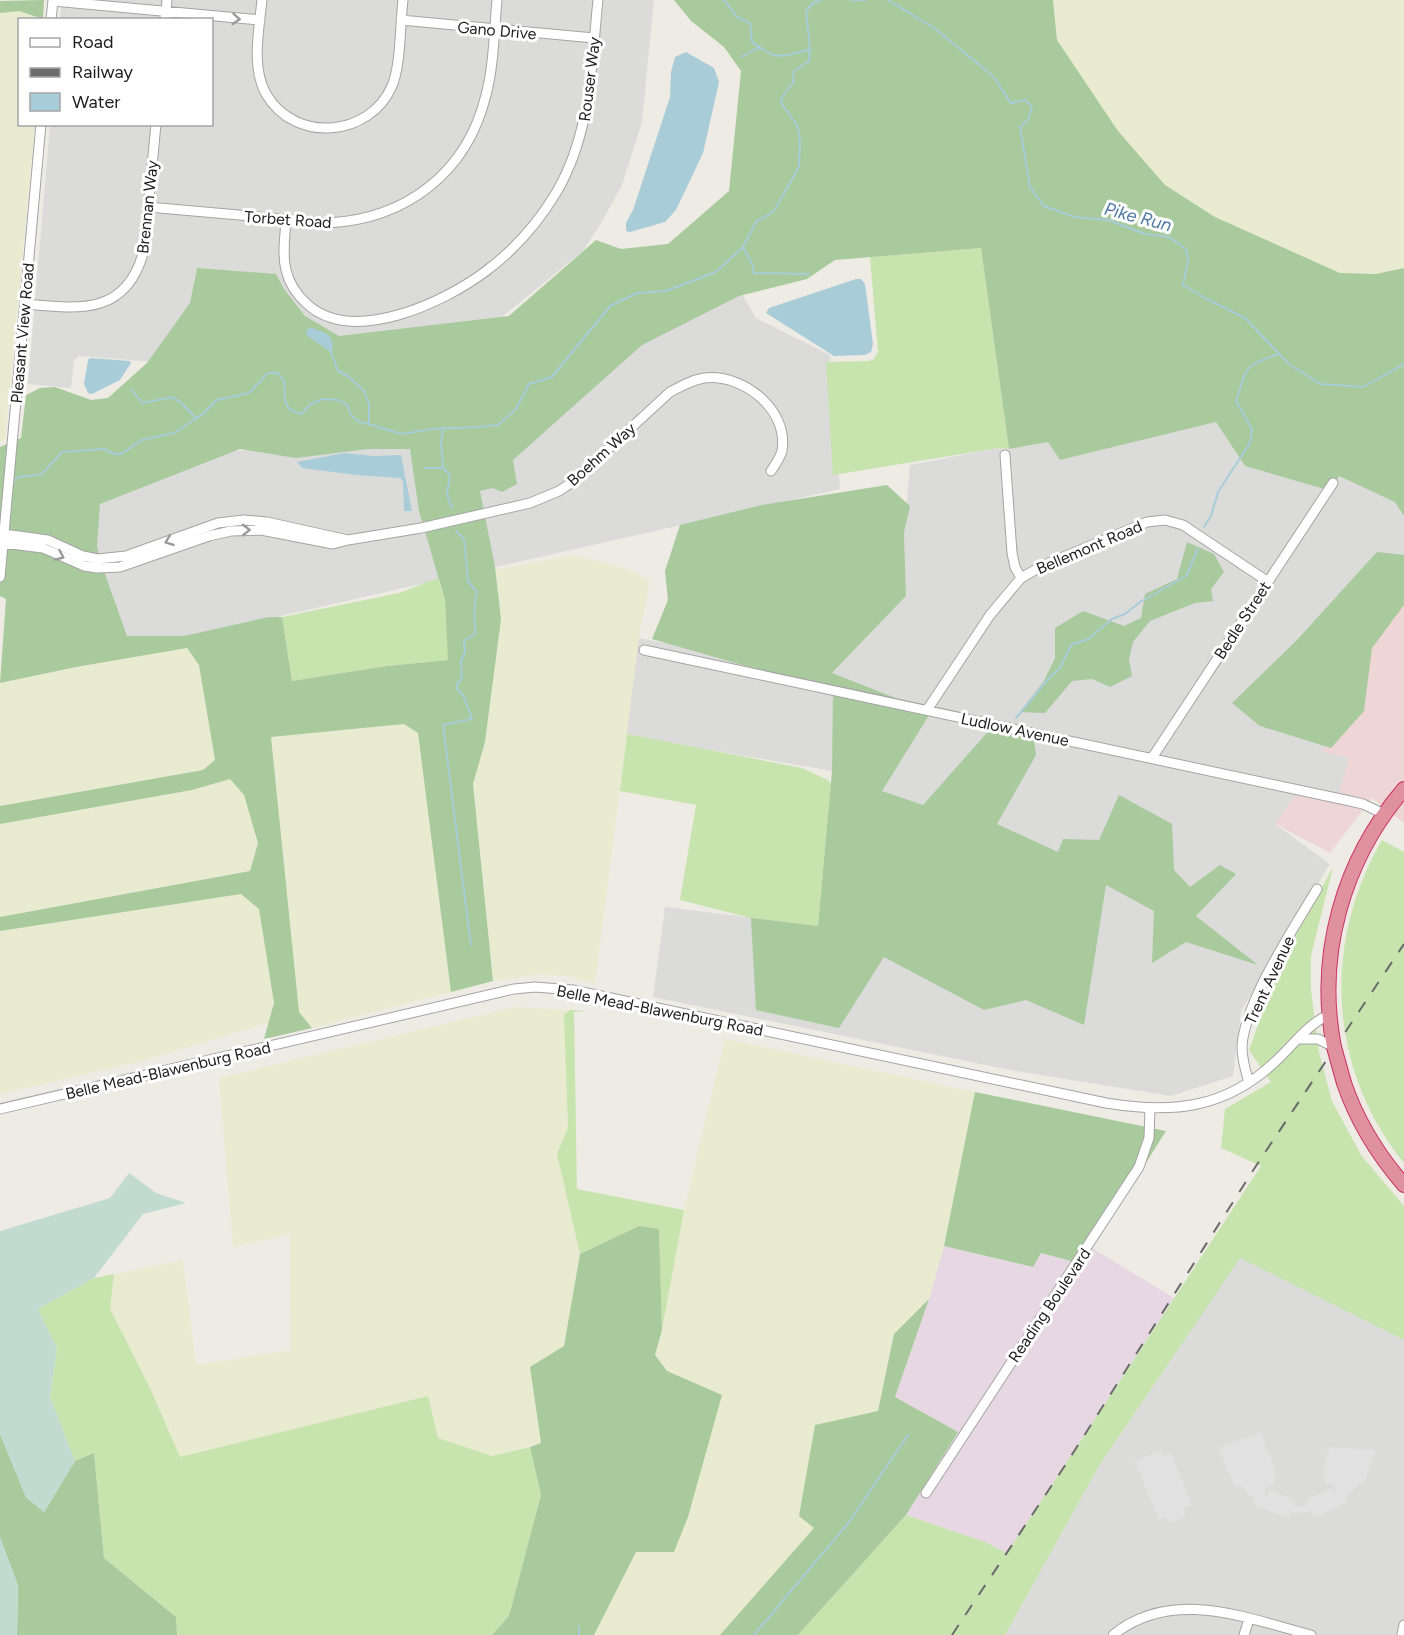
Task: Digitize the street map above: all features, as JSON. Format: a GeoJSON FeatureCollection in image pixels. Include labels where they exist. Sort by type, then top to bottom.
{"type":"FeatureCollection","features":[{"type":"Feature","properties":{"kind":"highway"},"geometry":{"type":"LineString","coordinates":[[1404,789],[1384,814],[1365,844],[1344,891],[1332,939],[1328,998],[1328,1015],[1334,1047],[1350,1101],[1374,1145],[1404,1185]]}},
{"type":"Feature","properties":{"kind":"street"},"geometry":{"type":"LineString","coordinates":[[165,16],[167,0]]}},
{"type":"Feature","properties":{"kind":"street"},"geometry":{"type":"LineString","coordinates":[[262,0],[258,68],[267,94],[279,110],[295,122],[323,129],[358,122],[376,110],[385,98],[396,73],[403,0]]}},
{"type":"Feature","properties":{"kind":"street","name":"Torbet Road"},"geometry":{"type":"LineString","coordinates":[[148,207],[328,223],[376,216],[408,202],[434,183],[457,158],[478,121],[489,81],[497,0]]}},
{"type":"Feature","properties":{"kind":"street","name":"Rouser Way"},"geometry":{"type":"LineString","coordinates":[[286,220],[284,262],[290,282],[302,300],[311,308],[335,320],[361,322],[399,314],[427,304],[467,284],[516,245],[543,213],[561,183],[582,130],[588,103],[598,0]]}},
{"type":"Feature","properties":{"kind":"street"},"geometry":{"type":"LineString","coordinates":[[51,18],[53,1],[165,16],[212,18]]}},
{"type":"Feature","properties":{"kind":"street"},"geometry":{"type":"LineString","coordinates":[[213,18],[260,20]]}},
{"type":"Feature","properties":{"kind":"street","name":"Gano Drive"},"geometry":{"type":"LineString","coordinates":[[401,20],[594,38]]}},
{"type":"Feature","properties":{"kind":"street","name":"Pleasant View Road"},"geometry":{"type":"LineString","coordinates":[[0,577],[41,126]]}},
{"type":"Feature","properties":{"kind":"street","name":"Brennan Way"},"geometry":{"type":"LineString","coordinates":[[25,304],[62,308],[88,307],[118,294],[133,277],[142,259],[156,126]]}},
{"type":"Feature","properties":{"kind":"street","name":"Boehm Way"},"geometry":{"type":"LineString","coordinates":[[4,539],[83,560],[96,568],[120,567],[215,529],[274,528],[333,544],[421,528],[530,503],[559,490],[582,475],[670,392],[681,385],[705,378],[728,379],[740,384],[753,391],[770,407],[779,427],[782,441],[782,451],[771,471]]}},
{"type":"Feature","properties":{"kind":"street"},"geometry":{"type":"LineString","coordinates":[[1005,455],[1012,553],[1015,567],[1021,578]]}},
{"type":"Feature","properties":{"kind":"street","name":"Bedle Street"},"geometry":{"type":"LineString","coordinates":[[1152,758],[1333,483]]}},
{"type":"Feature","properties":{"kind":"street","name":"Bellemont Road"},"geometry":{"type":"LineString","coordinates":[[927,710],[990,615],[1021,578],[1042,566],[1147,522],[1156,520],[1183,525],[1267,581]]}},
{"type":"Feature","properties":{"kind":"street","name":"Ludlow Avenue"},"geometry":{"type":"LineString","coordinates":[[644,650],[1363,804],[1384,814]]}},
{"type":"Feature","properties":{"kind":"street","name":"Trent Avenue"},"geometry":{"type":"LineString","coordinates":[[1249,1082],[1244,1067],[1242,1047],[1249,1018],[1266,979],[1317,889]]}},
{"type":"Feature","properties":{"kind":"street","name":"Belle Mead-Blawenburg Road"},"geometry":{"type":"LineString","coordinates":[[0,1109],[491,993],[535,987],[602,995],[1106,1103],[1150,1109],[1171,1108],[1209,1101],[1249,1082]]}},
{"type":"Feature","properties":{"kind":"street"},"geometry":{"type":"LineString","coordinates":[[1249,1082],[1276,1060],[1313,1022],[1328,1015]]}},
{"type":"Feature","properties":{"kind":"street"},"geometry":{"type":"LineString","coordinates":[[1298,1039],[1313,1038],[1334,1047]]}},
{"type":"Feature","properties":{"kind":"street","name":"Reading Boulevard"},"geometry":{"type":"LineString","coordinates":[[926,1493],[1134,1176],[1145,1154],[1149,1138],[1150,1109]]}},
{"type":"Feature","properties":{"kind":"street"},"geometry":{"type":"LineString","coordinates":[[1113,1635],[1124,1626],[1144,1616],[1174,1609],[1212,1610],[1311,1635]]}},
{"type":"Feature","properties":{"kind":"street"},"geometry":{"type":"LineString","coordinates":[[1245,1635],[1249,1619]]}},
{"type":"Feature","properties":{"kind":"street"},"geometry":{"type":"LineString","coordinates":[[1402,1635],[1404,1625]]}},
{"type":"Feature","properties":{"kind":"shaded area"},"geometry":{"type":"Polygon","coordinates":[[[62,0],[654,0],[642,122],[622,185],[583,251],[502,317],[339,339],[302,316],[265,275],[195,274],[192,306],[155,362],[79,356],[74,360],[71,388],[28,384],[50,126],[213,126],[213,18],[60,18],[62,0]]]}},
{"type":"Feature","properties":{"kind":"shaded area"},"geometry":{"type":"Polygon","coordinates":[[[742,294],[756,318],[830,355],[840,489],[126,651],[94,558],[98,502],[232,451],[409,442],[644,342],[742,294]]]}},
{"type":"Feature","properties":{"kind":"shaded area"},"geometry":{"type":"Polygon","coordinates":[[[1216,422],[1245,466],[1339,476],[1396,502],[1404,514],[1404,582],[1337,802],[1275,824],[1330,864],[1241,1011],[1233,1076],[1171,1096],[1010,1070],[653,997],[665,907],[818,926],[881,791],[832,771],[625,735],[638,638],[832,673],[906,596],[904,532],[910,465],[999,448],[1009,449],[1049,442],[1060,460],[1216,422]]]}},
{"type":"Feature","properties":{"kind":"shaded area"},"geometry":{"type":"Polygon","coordinates":[[[1404,600],[1404,823],[1372,798],[1330,853],[1275,824],[1297,793],[1337,801],[1349,758],[1322,752],[1365,650],[1404,600]]]}},
{"type":"Feature","properties":{"kind":"shaded area"},"geometry":{"type":"Polygon","coordinates":[[[944,1246],[1032,1267],[1040,1253],[1082,1264],[1092,1248],[1174,1298],[1007,1553],[985,1542],[906,1515],[958,1432],[895,1397],[929,1299],[944,1246]]]}},
{"type":"Feature","properties":{"kind":"shaded area"},"geometry":{"type":"Polygon","coordinates":[[[1240,1257],[1404,1340],[1404,1635],[1005,1635],[1099,1466],[1240,1257]]]}},
{"type":"Feature","properties":{"kind":"shaded area"},"geometry":{"type":"Polygon","coordinates":[[[1260,1432],[1276,1476],[1273,1486],[1267,1485],[1264,1495],[1267,1496],[1269,1489],[1294,1500],[1293,1506],[1307,1506],[1306,1500],[1330,1488],[1333,1493],[1336,1492],[1332,1483],[1326,1485],[1323,1474],[1330,1447],[1376,1450],[1364,1484],[1359,1482],[1356,1488],[1345,1496],[1348,1502],[1314,1518],[1311,1512],[1290,1514],[1289,1519],[1252,1504],[1254,1497],[1247,1494],[1241,1485],[1235,1487],[1218,1448],[1260,1432]]]}},
{"type":"Feature","properties":{"kind":"shaded area"},"geometry":{"type":"Polygon","coordinates":[[[1161,1450],[1164,1456],[1171,1453],[1192,1505],[1183,1509],[1186,1516],[1169,1523],[1166,1517],[1159,1520],[1135,1461],[1161,1450]]]}},
{"type":"Feature","properties":{"kind":"green space"},"geometry":{"type":"Polygon","coordinates":[[[44,0],[43,18],[19,11],[0,13],[0,1],[44,0]]]}},
{"type":"Feature","properties":{"kind":"green space"},"geometry":{"type":"Polygon","coordinates":[[[674,0],[1053,0],[1057,40],[1118,131],[1165,185],[1215,217],[1340,273],[1376,274],[1404,268],[1404,516],[1395,502],[1339,476],[1331,491],[1245,466],[1216,422],[1060,460],[1048,442],[1009,449],[981,248],[835,260],[807,279],[739,296],[642,345],[513,460],[517,484],[502,492],[493,488],[480,491],[495,567],[501,619],[485,742],[473,784],[493,981],[451,992],[418,733],[404,724],[271,737],[299,1012],[312,1028],[264,1039],[274,1003],[259,909],[241,894],[0,931],[0,917],[250,871],[258,843],[244,795],[230,779],[192,790],[0,824],[0,806],[203,770],[215,760],[199,665],[187,648],[0,683],[6,599],[0,596],[0,447],[21,438],[26,395],[40,388],[55,387],[91,400],[108,398],[147,363],[190,303],[197,268],[276,274],[284,289],[305,316],[339,336],[509,316],[596,240],[621,249],[668,244],[729,191],[741,71],[724,47],[691,21],[674,0]],[[240,449],[100,504],[97,547],[127,636],[184,636],[269,617],[282,617],[292,681],[387,666],[448,660],[445,600],[419,511],[410,449],[368,449],[296,458],[240,449]]]}},
{"type":"Feature","properties":{"kind":"green space"},"geometry":{"type":"Polygon","coordinates":[[[1053,0],[1404,0],[1404,268],[1376,274],[1340,273],[1215,217],[1165,185],[1118,131],[1057,40],[1053,0]]]}},
{"type":"Feature","properties":{"kind":"green space"},"geometry":{"type":"Polygon","coordinates":[[[19,11],[40,18],[18,18],[18,126],[35,126],[5,439],[0,443],[0,13],[19,11]]]}},
{"type":"Feature","properties":{"kind":"green space"},"geometry":{"type":"Polygon","coordinates":[[[981,248],[1009,449],[999,448],[833,475],[826,362],[868,361],[874,359],[878,352],[870,257],[981,248]]]}},
{"type":"Feature","properties":{"kind":"green space"},"geometry":{"type":"Polygon","coordinates":[[[887,485],[910,506],[904,532],[906,596],[832,673],[931,712],[882,791],[923,805],[993,726],[1033,734],[1036,755],[997,824],[1058,852],[1063,839],[1099,840],[1119,795],[1172,824],[1174,870],[1190,887],[1220,865],[1236,874],[1196,916],[1258,965],[1186,942],[1152,963],[1154,911],[1106,885],[1084,1025],[1026,1000],[984,1010],[884,957],[839,1028],[756,1010],[751,918],[818,926],[832,771],[833,691],[652,639],[668,600],[665,571],[680,525],[762,505],[887,485]]]}},
{"type":"Feature","properties":{"kind":"green space"},"geometry":{"type":"Polygon","coordinates":[[[1187,542],[1214,554],[1224,572],[1211,589],[1213,601],[1195,603],[1150,621],[1133,642],[1129,659],[1132,676],[1110,687],[1092,679],[1072,681],[1045,713],[1020,712],[1044,681],[1055,658],[1055,628],[1083,611],[1124,626],[1141,618],[1145,594],[1177,579],[1187,542]]]}},
{"type":"Feature","properties":{"kind":"green space"},"geometry":{"type":"Polygon","coordinates":[[[1377,552],[1404,555],[1404,605],[1372,648],[1364,711],[1331,748],[1260,726],[1232,703],[1296,641],[1377,552]]]}},
{"type":"Feature","properties":{"kind":"green space"},"geometry":{"type":"Polygon","coordinates":[[[573,555],[628,569],[650,581],[640,630],[595,984],[572,977],[539,974],[493,981],[473,784],[485,742],[501,619],[495,570],[573,555]]]}},
{"type":"Feature","properties":{"kind":"green space"},"geometry":{"type":"Polygon","coordinates":[[[438,578],[445,600],[449,660],[387,666],[292,681],[282,617],[399,593],[438,578]]]}},
{"type":"Feature","properties":{"kind":"green space"},"geometry":{"type":"Polygon","coordinates":[[[187,648],[199,665],[215,760],[203,770],[0,806],[0,683],[187,648]]]}},
{"type":"Feature","properties":{"kind":"green space"},"geometry":{"type":"Polygon","coordinates":[[[404,724],[418,733],[451,992],[312,1028],[299,1012],[271,737],[404,724]]]}},
{"type":"Feature","properties":{"kind":"green space"},"geometry":{"type":"Polygon","coordinates":[[[627,734],[802,768],[828,780],[831,784],[818,926],[751,918],[680,900],[696,805],[620,791],[627,734]]]}},
{"type":"Feature","properties":{"kind":"green space"},"geometry":{"type":"Polygon","coordinates":[[[230,779],[244,795],[258,843],[250,871],[0,917],[0,824],[192,790],[230,779]]]}},
{"type":"Feature","properties":{"kind":"green space"},"geometry":{"type":"Polygon","coordinates":[[[1382,840],[1404,852],[1404,1163],[1379,1126],[1360,1087],[1348,1047],[1342,1005],[1343,963],[1349,921],[1363,880],[1382,840]]]}},
{"type":"Feature","properties":{"kind":"green space"},"geometry":{"type":"Polygon","coordinates":[[[1333,867],[1311,956],[1311,990],[1319,1052],[1332,1101],[1361,1155],[1404,1206],[1404,1340],[1240,1258],[1099,1466],[1005,1635],[798,1635],[906,1515],[985,1542],[1007,1553],[1261,1166],[1221,1148],[1225,1109],[1271,1082],[1249,1050],[1268,997],[1293,940],[1333,867]]]}},
{"type":"Feature","properties":{"kind":"green space"},"geometry":{"type":"Polygon","coordinates":[[[241,894],[259,909],[274,1003],[268,1023],[142,1061],[0,1094],[0,931],[241,894]]]}},
{"type":"Feature","properties":{"kind":"green space"},"geometry":{"type":"Polygon","coordinates":[[[515,1007],[570,1010],[564,1014],[568,1128],[557,1154],[580,1254],[564,1347],[530,1367],[541,1443],[492,1456],[438,1438],[428,1396],[180,1457],[150,1388],[110,1309],[114,1274],[183,1260],[196,1365],[291,1350],[290,1234],[233,1247],[219,1078],[515,1007]]]}},
{"type":"Feature","properties":{"kind":"green space"},"geometry":{"type":"Polygon","coordinates":[[[570,1010],[586,1011],[574,1012],[577,1189],[684,1210],[662,1330],[659,1229],[639,1226],[580,1254],[557,1154],[568,1128],[564,1014],[570,1010]]]}},
{"type":"Feature","properties":{"kind":"green space"},"geometry":{"type":"Polygon","coordinates":[[[725,1039],[975,1092],[944,1246],[929,1299],[894,1334],[878,1411],[815,1527],[720,1635],[594,1635],[721,1395],[667,1371],[655,1355],[662,1330],[684,1210],[725,1039]]]}},
{"type":"Feature","properties":{"kind":"green space"},"geometry":{"type":"Polygon","coordinates":[[[975,1092],[1166,1131],[1082,1264],[1041,1253],[1033,1267],[944,1246],[975,1092]]]}},
{"type":"Feature","properties":{"kind":"green space"},"geometry":{"type":"Polygon","coordinates":[[[129,1173],[156,1193],[186,1203],[143,1214],[94,1278],[38,1309],[57,1348],[50,1397],[75,1461],[44,1512],[26,1497],[0,1434],[0,1231],[110,1198],[129,1173]]]}},
{"type":"Feature","properties":{"kind":"green space"},"geometry":{"type":"Polygon","coordinates":[[[639,1226],[659,1229],[662,1330],[655,1355],[667,1371],[722,1395],[688,1517],[674,1552],[636,1552],[594,1635],[492,1635],[509,1616],[541,1495],[530,1447],[541,1443],[530,1367],[564,1346],[580,1254],[639,1226]]]}},
{"type":"Feature","properties":{"kind":"green space"},"geometry":{"type":"Polygon","coordinates":[[[114,1274],[110,1309],[150,1388],[180,1457],[428,1396],[438,1438],[492,1456],[530,1447],[541,1495],[509,1616],[492,1635],[177,1635],[176,1617],[104,1558],[94,1453],[75,1461],[50,1397],[57,1348],[37,1309],[94,1278],[114,1274]]]}},
{"type":"Feature","properties":{"kind":"green space"},"geometry":{"type":"Polygon","coordinates":[[[929,1299],[895,1397],[958,1432],[906,1515],[798,1635],[720,1635],[814,1528],[799,1516],[815,1425],[878,1411],[894,1334],[929,1299]]]}},
{"type":"Feature","properties":{"kind":"green space"},"geometry":{"type":"Polygon","coordinates":[[[0,1434],[26,1497],[44,1512],[75,1461],[94,1453],[104,1558],[176,1617],[177,1635],[17,1635],[18,1586],[0,1537],[0,1434]]]}},
{"type":"Feature","properties":{"kind":"green space"},"geometry":{"type":"Polygon","coordinates":[[[0,1537],[18,1586],[17,1635],[0,1635],[0,1537]]]}},
{"type":"Feature","properties":{"kind":"water"},"geometry":{"type":"Polygon","coordinates":[[[686,52],[714,68],[719,82],[703,153],[676,210],[665,222],[630,232],[626,231],[626,223],[633,210],[670,97],[671,72],[675,57],[686,52]]]}},
{"type":"Feature","properties":{"kind":"water"},"geometry":{"type":"Polygon","coordinates":[[[861,279],[865,284],[873,344],[871,352],[865,355],[834,356],[766,313],[769,308],[861,279]]]}},
{"type":"Feature","properties":{"kind":"water"},"geometry":{"type":"Polygon","coordinates":[[[310,327],[331,338],[332,353],[305,333],[310,327]]]}},
{"type":"Feature","properties":{"kind":"water"},"geometry":{"type":"Polygon","coordinates":[[[90,358],[130,361],[131,363],[120,380],[92,394],[88,393],[84,384],[90,358]]]}},
{"type":"Feature","properties":{"kind":"water"},"geometry":{"type":"Polygon","coordinates":[[[344,453],[374,456],[401,455],[412,511],[404,511],[403,481],[400,478],[302,468],[297,462],[344,453]]]}},
{"type":"Feature","properties":{"kind":"waterway","name":"Pike Run"},"geometry":{"type":"LineString","coordinates":[[724,0],[737,17],[750,23],[752,42],[767,52],[780,56],[810,48],[806,11],[813,3],[821,0]]}},
{"type":"Feature","properties":{"kind":"waterway","name":"Pike Run"},"geometry":{"type":"LineString","coordinates":[[851,0],[866,0]]}},
{"type":"Feature","properties":{"kind":"waterway","name":"Pike Run"},"geometry":{"type":"LineString","coordinates":[[888,0],[934,28],[993,76],[1011,103],[1025,100],[1032,107],[1028,120],[1020,127],[1030,187],[1044,206],[1075,217],[1108,220],[1145,234],[1169,237],[1186,249],[1188,261],[1183,285],[1245,318],[1290,365],[1321,384],[1363,387],[1404,364]]}},
{"type":"Feature","properties":{"kind":"waterway"},"geometry":{"type":"LineString","coordinates":[[741,57],[759,47]]}},
{"type":"Feature","properties":{"kind":"waterway"},"geometry":{"type":"LineString","coordinates":[[13,481],[19,477],[42,474],[62,452],[104,449],[115,454],[122,454],[141,440],[174,433],[203,414],[217,400],[249,393],[268,373],[278,373],[285,382],[284,393],[288,407],[301,414],[310,405],[322,399],[339,400],[347,405],[351,415],[358,421],[402,434],[432,429],[498,425],[516,409],[529,384],[552,377],[610,306],[637,293],[666,291],[716,272],[743,247],[756,222],[774,211],[799,167],[800,141],[797,125],[781,103],[782,97],[793,83],[794,71],[809,61],[810,48]]}},
{"type":"Feature","properties":{"kind":"waterway"},"geometry":{"type":"LineString","coordinates":[[743,247],[753,266],[754,273],[809,274]]}},
{"type":"Feature","properties":{"kind":"waterway"},"geometry":{"type":"LineString","coordinates":[[331,352],[338,371],[348,376],[364,391],[369,404],[369,424]]}},
{"type":"Feature","properties":{"kind":"waterway"},"geometry":{"type":"LineString","coordinates":[[1204,527],[1211,516],[1218,492],[1250,443],[1252,429],[1236,401],[1245,374],[1259,361],[1279,354]]}},
{"type":"Feature","properties":{"kind":"waterway"},"geometry":{"type":"LineString","coordinates":[[132,390],[142,403],[172,397],[196,418]]}},
{"type":"Feature","properties":{"kind":"waterway"},"geometry":{"type":"LineString","coordinates":[[443,428],[441,441],[443,468],[450,475],[447,495],[452,508]]}},
{"type":"Feature","properties":{"kind":"waterway"},"geometry":{"type":"LineString","coordinates":[[425,468],[443,468]]}},
{"type":"Feature","properties":{"kind":"waterway"},"geometry":{"type":"LineString","coordinates":[[456,531],[464,539],[468,581],[477,592],[474,612],[476,633],[464,641],[465,652],[461,661],[462,678],[457,684],[472,719],[443,725],[471,945]]}},
{"type":"Feature","properties":{"kind":"waterway"},"geometry":{"type":"LineString","coordinates":[[1016,718],[1060,668],[1071,645],[1088,639],[1112,619],[1125,614],[1140,602],[1186,576],[1198,549]]}},
{"type":"Feature","properties":{"kind":"waterway"},"geometry":{"type":"LineString","coordinates":[[754,1635],[849,1522],[908,1435]]}},
{"type":"Feature","properties":{"kind":"waterway"},"geometry":{"type":"LineString","coordinates":[[579,1627],[579,1635]]}},
{"type":"Feature","properties":{"kind":"railway"},"geometry":{"type":"LineString","coordinates":[[952,1635],[1066,1464],[1254,1169],[1404,944]]}}]}
